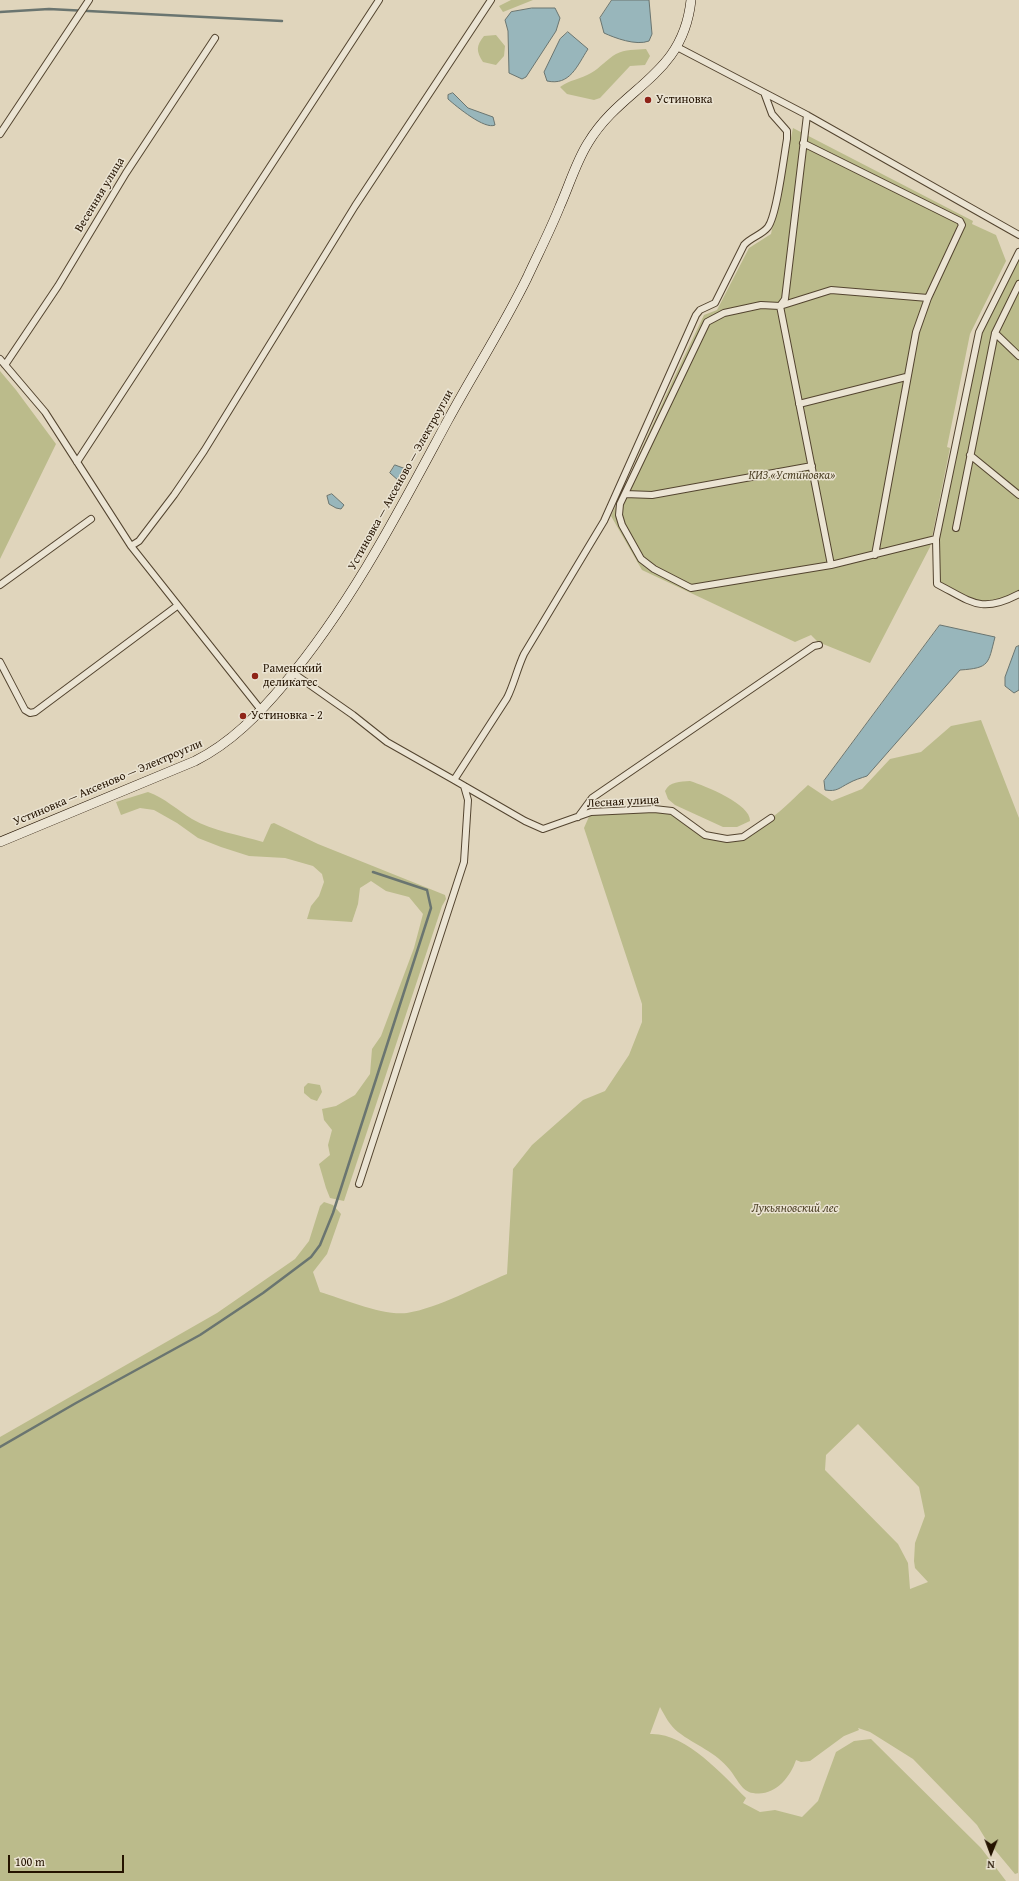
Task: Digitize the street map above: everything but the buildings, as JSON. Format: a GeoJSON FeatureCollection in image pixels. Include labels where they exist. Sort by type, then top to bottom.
{"type":"FeatureCollection","features":[{"type":"Feature","properties":{"kind":"main road","name":"Устиновка — Аксеново — Электроугли"},"geometry":{"type":"LineString","coordinates":[[0,842],[195,762],[216,750],[239,732],[293,674],[335,618],[388,533],[450,417],[519,295],[557,215],[587,144],[602,122],[661,68],[677,47],[686,23],[691,0]]}},
{"type":"Feature","properties":{"kind":"street"},"geometry":{"type":"LineString","coordinates":[[0,134],[89,0]]}},
{"type":"Feature","properties":{"kind":"street"},"geometry":{"type":"LineString","coordinates":[[77,462],[379,0]]}},
{"type":"Feature","properties":{"kind":"street"},"geometry":{"type":"LineString","coordinates":[[131,546],[138,540],[174,495],[204,451],[355,206],[491,0]]}},
{"type":"Feature","properties":{"kind":"street","name":"Весенняя улица"},"geometry":{"type":"LineString","coordinates":[[5,365],[58,286],[126,172],[215,38]]}},
{"type":"Feature","properties":{"kind":"street"},"geometry":{"type":"LineString","coordinates":[[677,47],[766,95],[807,115],[1019,235]]}},
{"type":"Feature","properties":{"kind":"street"},"geometry":{"type":"LineString","coordinates":[[454,780],[507,698],[512,689],[517,668],[524,654],[604,521],[696,315],[700,310],[715,303],[744,245],[750,239],[762,232],[772,221],[787,139],[787,131],[772,114],[766,95]]}},
{"type":"Feature","properties":{"kind":"street"},"geometry":{"type":"LineString","coordinates":[[807,115],[785,299],[780,306],[831,565]]}},
{"type":"Feature","properties":{"kind":"street"},"geometry":{"type":"LineString","coordinates":[[803,143],[960,221],[962,225],[928,298],[916,332],[906,377],[875,555]]}},
{"type":"Feature","properties":{"kind":"street"},"geometry":{"type":"LineString","coordinates":[[1019,252],[979,332],[936,538],[937,584],[977,604],[1001,604],[1019,594]]}},
{"type":"Feature","properties":{"kind":"street"},"geometry":{"type":"LineString","coordinates":[[956,528],[995,333],[1019,284]]}},
{"type":"Feature","properties":{"kind":"street"},"geometry":{"type":"LineString","coordinates":[[928,298],[831,290],[780,306],[761,305],[724,313],[707,322],[620,504],[619,515],[622,525],[641,559],[654,569],[690,588],[831,565],[875,555],[936,538]]}},
{"type":"Feature","properties":{"kind":"street"},"geometry":{"type":"LineString","coordinates":[[995,333],[1019,356]]}},
{"type":"Feature","properties":{"kind":"street"},"geometry":{"type":"LineString","coordinates":[[0,359],[45,412],[131,546],[177,606],[261,710]]}},
{"type":"Feature","properties":{"kind":"street"},"geometry":{"type":"LineString","coordinates":[[799,404],[906,377]]}},
{"type":"Feature","properties":{"kind":"street"},"geometry":{"type":"LineString","coordinates":[[970,455],[1019,495]]}},
{"type":"Feature","properties":{"kind":"street"},"geometry":{"type":"LineString","coordinates":[[625,494],[652,495],[812,466]]}},
{"type":"Feature","properties":{"kind":"street"},"geometry":{"type":"LineString","coordinates":[[0,585],[91,520]]}},
{"type":"Feature","properties":{"kind":"street"},"geometry":{"type":"LineString","coordinates":[[0,662],[25,710],[35,712],[177,606]]}},
{"type":"Feature","properties":{"kind":"street"},"geometry":{"type":"LineString","coordinates":[[578,817],[592,798],[814,646],[819,646]]}},
{"type":"Feature","properties":{"kind":"street","name":"Лесная улица"},"geometry":{"type":"LineString","coordinates":[[293,674],[353,715],[387,742],[525,821],[543,829],[591,812],[654,809],[672,811],[705,835],[727,839],[743,836],[771,818]]}},
{"type":"Feature","properties":{"kind":"street"},"geometry":{"type":"LineString","coordinates":[[359,1184],[464,862],[468,800],[464,786]]}},
{"type":"Feature","properties":{"kind":"green space"},"geometry":{"type":"Polygon","coordinates":[[[511,0],[533,0],[503,12],[499,6],[511,0]]]}},
{"type":"Feature","properties":{"kind":"green space"},"geometry":{"type":"Polygon","coordinates":[[[496,35],[505,46],[504,56],[496,65],[483,62],[478,52],[478,46],[484,36],[496,35]]]}},
{"type":"Feature","properties":{"kind":"green space"},"geometry":{"type":"Polygon","coordinates":[[[646,49],[650,56],[645,65],[630,66],[600,98],[594,100],[567,94],[560,87],[591,73],[619,52],[646,49]]]}},
{"type":"Feature","properties":{"kind":"green space","name":"КИЗ «Устиновка»"},"geometry":{"type":"Polygon","coordinates":[[[793,128],[973,221],[972,224],[996,235],[1006,261],[970,334],[947,447],[950,448],[930,547],[870,663],[818,642],[811,635],[795,642],[642,570],[611,516],[704,315],[717,310],[749,248],[771,234],[793,128]]]}},
{"type":"Feature","properties":{"kind":"green space"},"geometry":{"type":"Polygon","coordinates":[[[1019,252],[1019,594],[1006,600],[986,604],[968,600],[937,584],[936,539],[979,332],[1019,252]]]}},
{"type":"Feature","properties":{"kind":"green space"},"geometry":{"type":"Polygon","coordinates":[[[0,371],[56,444],[0,559],[0,371]]]}},
{"type":"Feature","properties":{"kind":"green space","name":"Лукьяновский лес"},"geometry":{"type":"Polygon","coordinates":[[[981,720],[1019,818],[1018,1873],[1015,1874],[985,1838],[977,1825],[913,1759],[870,1732],[858,1728],[859,1730],[844,1736],[810,1761],[801,1762],[796,1760],[790,1773],[780,1785],[768,1792],[753,1793],[742,1787],[730,1770],[718,1758],[675,1730],[660,1707],[650,1734],[663,1735],[690,1747],[715,1767],[746,1798],[743,1803],[760,1812],[775,1810],[802,1817],[818,1801],[836,1752],[854,1741],[871,1739],[981,1848],[1006,1881],[0,1881],[0,1437],[217,1313],[295,1259],[309,1241],[320,1206],[324,1202],[333,1205],[341,1214],[327,1254],[313,1272],[320,1292],[375,1310],[407,1313],[445,1302],[507,1274],[513,1169],[532,1145],[583,1100],[605,1091],[629,1055],[642,1022],[642,1004],[584,828],[591,812],[647,810],[668,811],[677,814],[705,835],[720,839],[734,838],[748,833],[774,816],[808,785],[832,801],[862,789],[890,759],[921,752],[951,726],[981,720]],[[858,1424],[826,1455],[825,1470],[898,1544],[908,1563],[910,1589],[928,1582],[915,1568],[914,1561],[915,1543],[925,1516],[919,1487],[858,1424]]]}},
{"type":"Feature","properties":{"kind":"green space"},"geometry":{"type":"Polygon","coordinates":[[[690,781],[716,791],[735,802],[743,808],[750,821],[737,827],[723,827],[675,805],[668,799],[665,791],[670,785],[690,781]]]}},
{"type":"Feature","properties":{"kind":"green space"},"geometry":{"type":"Polygon","coordinates":[[[148,792],[165,801],[192,819],[209,827],[263,842],[271,824],[274,823],[318,844],[445,895],[446,899],[442,906],[344,1201],[330,1198],[319,1164],[330,1155],[328,1145],[332,1130],[324,1120],[322,1109],[336,1106],[355,1095],[370,1074],[372,1049],[381,1036],[414,948],[423,914],[409,897],[386,891],[371,881],[360,888],[358,904],[352,922],[307,919],[311,906],[319,896],[324,882],[322,874],[313,866],[285,858],[249,856],[221,847],[198,838],[177,823],[154,810],[140,808],[121,815],[116,802],[148,792]]]}},
{"type":"Feature","properties":{"kind":"green space"},"geometry":{"type":"Polygon","coordinates":[[[308,1083],[320,1085],[322,1092],[317,1101],[311,1099],[304,1093],[304,1087],[308,1083]]]}},
{"type":"Feature","properties":{"kind":"water"},"geometry":{"type":"Polygon","coordinates":[[[612,0],[649,0],[652,34],[649,41],[638,43],[632,42],[604,33],[600,18],[612,0]]]}},
{"type":"Feature","properties":{"kind":"water"},"geometry":{"type":"Polygon","coordinates":[[[532,8],[555,8],[560,18],[556,31],[526,77],[522,79],[509,73],[508,31],[505,20],[511,12],[532,8]]]}},
{"type":"Feature","properties":{"kind":"water"},"geometry":{"type":"Polygon","coordinates":[[[568,32],[588,49],[576,68],[567,78],[555,82],[547,81],[544,72],[560,39],[568,32]]]}},
{"type":"Feature","properties":{"kind":"water"},"geometry":{"type":"Polygon","coordinates":[[[453,93],[468,108],[493,117],[495,125],[490,126],[485,124],[464,112],[448,99],[448,95],[453,93]]]}},
{"type":"Feature","properties":{"kind":"water"},"geometry":{"type":"Polygon","coordinates":[[[395,465],[406,469],[403,479],[399,481],[390,473],[395,465]]]}},
{"type":"Feature","properties":{"kind":"water"},"geometry":{"type":"Polygon","coordinates":[[[332,494],[344,505],[341,509],[329,504],[327,496],[332,494]]]}},
{"type":"Feature","properties":{"kind":"water"},"geometry":{"type":"Polygon","coordinates":[[[940,625],[995,637],[989,659],[982,666],[977,668],[960,670],[867,776],[835,790],[825,790],[824,781],[940,625]]]}},
{"type":"Feature","properties":{"kind":"water"},"geometry":{"type":"Polygon","coordinates":[[[1019,646],[1019,690],[1014,693],[1005,686],[1005,677],[1016,647],[1019,646]]]}},
{"type":"Feature","properties":{"kind":"waterway"},"geometry":{"type":"LineString","coordinates":[[0,12],[49,9],[282,21]]}},
{"type":"Feature","properties":{"kind":"waterway"},"geometry":{"type":"LineString","coordinates":[[0,1447],[76,1403],[200,1335],[263,1293],[311,1257],[320,1245],[333,1213],[431,908],[427,890],[373,872]]}},
{"type":"Feature","properties":{"kind":"place","name":"Устиновка"},"geometry":{"type":"Point","coordinates":[648,100]}},
{"type":"Feature","properties":{"kind":"place","name":"Раменский деликатес"},"geometry":{"type":"Point","coordinates":[255,676]}},
{"type":"Feature","properties":{"kind":"place","name":"Устиновка - 2"},"geometry":{"type":"Point","coordinates":[243,716]}}]}
